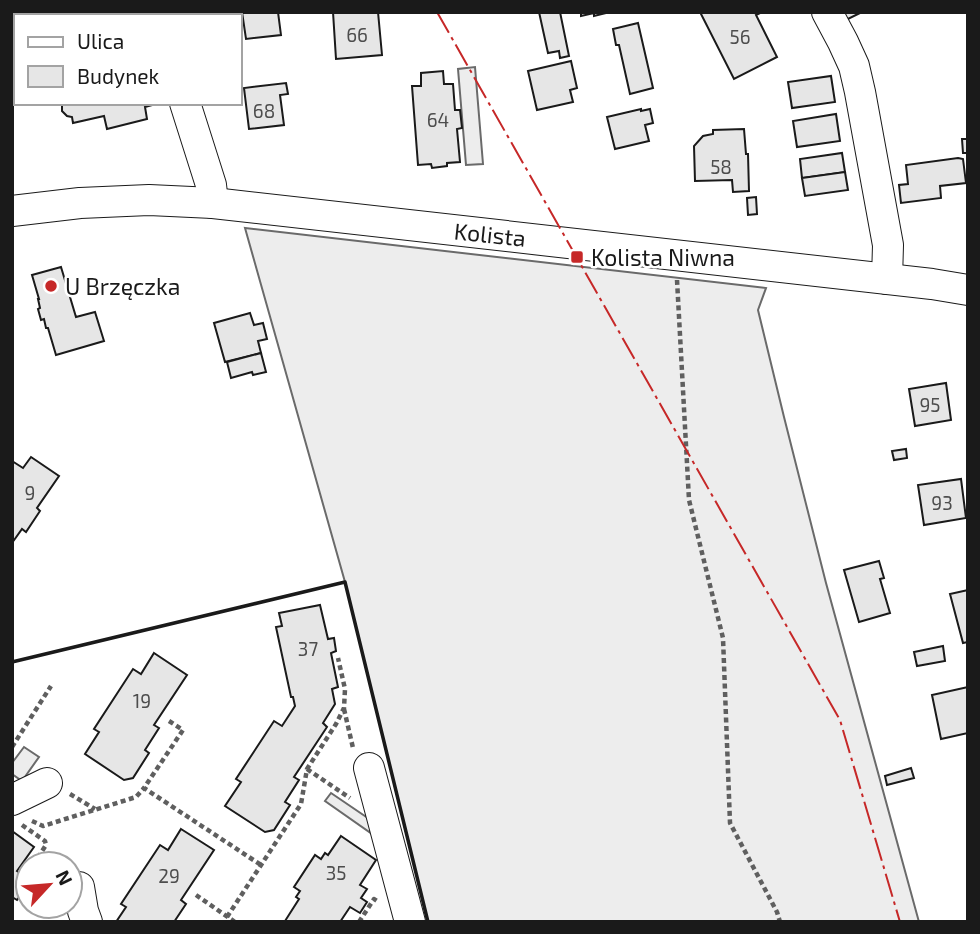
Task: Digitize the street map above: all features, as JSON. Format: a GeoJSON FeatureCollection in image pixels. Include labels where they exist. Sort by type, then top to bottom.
{"type":"FeatureCollection","features":[{"type":"Feature","properties":{"kind":"street"},"geometry":{"type":"LineString","coordinates":[[827,12],[854,66],[860,92],[888,245],[887,279]]}},
{"type":"Feature","properties":{"kind":"street"},"geometry":{"type":"LineString","coordinates":[[187,105],[211,185],[213,202]]}},
{"type":"Feature","properties":{"kind":"street","name":"Kolista"},"geometry":{"type":"LineString","coordinates":[[12,211],[80,202],[213,202],[968,290]]}},
{"type":"Feature","properties":{"kind":"street"},"geometry":{"type":"LineString","coordinates":[[369,768],[410,922]]}},
{"type":"Feature","properties":{"kind":"street"},"geometry":{"type":"LineString","coordinates":[[20,808],[47,783]]}},
{"type":"Feature","properties":{"kind":"path"},"geometry":{"type":"LineString","coordinates":[[676,255],[689,500],[723,638],[730,823],[780,922]]}},
{"type":"Feature","properties":{"kind":"path"},"geometry":{"type":"LineString","coordinates":[[338,658],[345,689],[344,708],[354,749],[369,768]]}},
{"type":"Feature","properties":{"kind":"path"},"geometry":{"type":"LineString","coordinates":[[12,747],[51,686]]}},
{"type":"Feature","properties":{"kind":"path"},"geometry":{"type":"LineString","coordinates":[[227,917],[301,804],[307,769],[344,708]]}},
{"type":"Feature","properties":{"kind":"path"},"geometry":{"type":"LineString","coordinates":[[20,808],[43,826],[136,797],[183,730],[169,721]]}},
{"type":"Feature","properties":{"kind":"path"},"geometry":{"type":"LineString","coordinates":[[307,769],[349,798],[377,799]]}},
{"type":"Feature","properties":{"kind":"path"},"geometry":{"type":"LineString","coordinates":[[144,788],[261,865]]}},
{"type":"Feature","properties":{"kind":"path"},"geometry":{"type":"LineString","coordinates":[[77,797],[96,809]]}},
{"type":"Feature","properties":{"kind":"path"},"geometry":{"type":"LineString","coordinates":[[12,819],[46,841],[43,850]]}},
{"type":"Feature","properties":{"kind":"path"},"geometry":{"type":"LineString","coordinates":[[196,895],[235,922]]}},
{"type":"Feature","properties":{"kind":"shaded area"},"geometry":{"type":"Polygon","coordinates":[[[475,67],[483,164],[466,165],[458,69],[475,67]]]}},
{"type":"Feature","properties":{"kind":"shaded area"},"geometry":{"type":"Polygon","coordinates":[[[245,228],[766,288],[758,310],[826,583],[919,922],[428,922],[345,582],[245,228]]]}},
{"type":"Feature","properties":{"kind":"shaded area"},"geometry":{"type":"Polygon","coordinates":[[[24,747],[39,757],[22,781],[12,774],[12,763],[24,747]]]}},
{"type":"Feature","properties":{"kind":"shaded area"},"geometry":{"type":"Polygon","coordinates":[[[331,793],[381,827],[375,836],[325,801],[331,793]]]}},
{"type":"Feature","properties":{"kind":"building"},"geometry":{"type":"Polygon","coordinates":[[[99,12],[100,14],[49,14],[99,12]]]}},
{"type":"Feature","properties":{"kind":"building"},"geometry":{"type":"Polygon","coordinates":[[[242,12],[278,12],[281,35],[246,39],[242,12]]]}},
{"type":"Feature","properties":{"kind":"building"},"geometry":{"type":"Polygon","coordinates":[[[333,12],[378,12],[382,55],[336,59],[333,12]]]}},
{"type":"Feature","properties":{"kind":"building"},"geometry":{"type":"Polygon","coordinates":[[[539,12],[560,12],[569,56],[560,58],[559,51],[548,53],[539,12]]]}},
{"type":"Feature","properties":{"kind":"building"},"geometry":{"type":"Polygon","coordinates":[[[581,12],[610,12],[581,16],[581,12]]]}},
{"type":"Feature","properties":{"kind":"building"},"geometry":{"type":"Polygon","coordinates":[[[700,12],[762,12],[756,15],[777,57],[734,79],[700,12]]]}},
{"type":"Feature","properties":{"kind":"building"},"geometry":{"type":"Polygon","coordinates":[[[842,12],[862,12],[846,20],[842,12]]]}},
{"type":"Feature","properties":{"kind":"building"},"geometry":{"type":"Polygon","coordinates":[[[638,23],[653,88],[630,94],[613,29],[638,23]]]}},
{"type":"Feature","properties":{"kind":"building"},"geometry":{"type":"Polygon","coordinates":[[[571,61],[577,88],[570,90],[573,102],[537,110],[528,71],[571,61]]]}},
{"type":"Feature","properties":{"kind":"building"},"geometry":{"type":"Polygon","coordinates":[[[443,71],[444,84],[453,84],[455,110],[460,110],[462,128],[457,129],[460,162],[432,168],[431,164],[418,165],[412,86],[421,86],[421,73],[443,71]]]}},
{"type":"Feature","properties":{"kind":"building"},"geometry":{"type":"Polygon","coordinates":[[[831,76],[835,102],[792,108],[788,82],[831,76]]]}},
{"type":"Feature","properties":{"kind":"building"},"geometry":{"type":"Polygon","coordinates":[[[286,83],[288,94],[280,95],[284,125],[249,129],[244,88],[286,83]]]}},
{"type":"Feature","properties":{"kind":"building"},"geometry":{"type":"Polygon","coordinates":[[[62,105],[152,105],[145,107],[147,119],[107,129],[104,116],[73,123],[72,117],[62,111],[62,105]]]}},
{"type":"Feature","properties":{"kind":"building"},"geometry":{"type":"Polygon","coordinates":[[[650,109],[653,123],[645,125],[649,141],[615,149],[607,117],[650,109]]]}},
{"type":"Feature","properties":{"kind":"building"},"geometry":{"type":"Polygon","coordinates":[[[836,114],[840,141],[797,147],[793,121],[836,114]]]}},
{"type":"Feature","properties":{"kind":"building"},"geometry":{"type":"Polygon","coordinates":[[[744,129],[749,191],[733,192],[732,180],[695,181],[694,146],[703,136],[713,134],[713,130],[744,129]]]}},
{"type":"Feature","properties":{"kind":"building"},"geometry":{"type":"Polygon","coordinates":[[[962,139],[968,139],[968,153],[963,153],[962,139]]]}},
{"type":"Feature","properties":{"kind":"building"},"geometry":{"type":"Polygon","coordinates":[[[842,153],[845,172],[802,178],[800,159],[842,153]]]}},
{"type":"Feature","properties":{"kind":"building"},"geometry":{"type":"Polygon","coordinates":[[[963,159],[966,183],[940,186],[941,198],[901,203],[899,185],[908,184],[906,165],[963,159]]]}},
{"type":"Feature","properties":{"kind":"building"},"geometry":{"type":"Polygon","coordinates":[[[845,172],[848,190],[805,196],[802,178],[845,172]]]}},
{"type":"Feature","properties":{"kind":"building"},"geometry":{"type":"Polygon","coordinates":[[[756,197],[757,214],[748,215],[747,198],[756,197]]]}},
{"type":"Feature","properties":{"kind":"building"},"geometry":{"type":"Polygon","coordinates":[[[61,267],[76,317],[95,312],[104,341],[56,355],[48,328],[44,319],[41,320],[39,299],[32,275],[61,267]]]}},
{"type":"Feature","properties":{"kind":"building"},"geometry":{"type":"Polygon","coordinates":[[[250,313],[254,325],[263,323],[267,339],[258,341],[261,353],[225,362],[214,323],[250,313]]]}},
{"type":"Feature","properties":{"kind":"building"},"geometry":{"type":"Polygon","coordinates":[[[261,353],[266,372],[253,375],[252,372],[231,378],[227,362],[261,353]]]}},
{"type":"Feature","properties":{"kind":"building"},"geometry":{"type":"Polygon","coordinates":[[[946,383],[951,420],[915,426],[909,389],[946,383]]]}},
{"type":"Feature","properties":{"kind":"building"},"geometry":{"type":"Polygon","coordinates":[[[906,449],[907,458],[894,460],[892,451],[906,449]]]}},
{"type":"Feature","properties":{"kind":"building"},"geometry":{"type":"Polygon","coordinates":[[[31,457],[59,476],[37,508],[40,511],[26,532],[22,529],[12,543],[12,461],[23,468],[31,457]]]}},
{"type":"Feature","properties":{"kind":"building"},"geometry":{"type":"Polygon","coordinates":[[[961,479],[966,518],[924,525],[918,485],[961,479]]]}},
{"type":"Feature","properties":{"kind":"building"},"geometry":{"type":"Polygon","coordinates":[[[879,561],[884,578],[880,579],[890,613],[859,622],[844,570],[879,561]]]}},
{"type":"Feature","properties":{"kind":"building"},"geometry":{"type":"Polygon","coordinates":[[[968,590],[968,642],[963,643],[950,594],[968,590]]]}},
{"type":"Feature","properties":{"kind":"building"},"geometry":{"type":"Polygon","coordinates":[[[320,605],[328,639],[334,638],[336,651],[331,653],[338,687],[332,689],[335,704],[323,723],[327,727],[294,777],[299,780],[285,802],[290,805],[274,830],[265,832],[225,806],[241,782],[236,779],[274,721],[282,726],[295,706],[276,627],[282,626],[279,613],[320,605]]]}},
{"type":"Feature","properties":{"kind":"building"},"geometry":{"type":"Polygon","coordinates":[[[943,646],[945,661],[917,666],[914,652],[943,646]]]}},
{"type":"Feature","properties":{"kind":"building"},"geometry":{"type":"Polygon","coordinates":[[[154,653],[187,675],[154,725],[159,728],[145,750],[149,753],[133,778],[124,780],[85,754],[99,732],[94,729],[133,669],[141,674],[154,653]]]}},
{"type":"Feature","properties":{"kind":"building"},"geometry":{"type":"Polygon","coordinates":[[[968,687],[968,733],[941,739],[932,695],[968,687]]]}},
{"type":"Feature","properties":{"kind":"building"},"geometry":{"type":"Polygon","coordinates":[[[911,768],[914,778],[887,785],[885,776],[911,768]]]}},
{"type":"Feature","properties":{"kind":"building"},"geometry":{"type":"Polygon","coordinates":[[[181,829],[214,850],[181,900],[186,904],[174,922],[116,922],[126,907],[121,904],[160,845],[168,850],[181,829]]]}},
{"type":"Feature","properties":{"kind":"building"},"geometry":{"type":"Polygon","coordinates":[[[12,831],[34,847],[32,850],[14,850],[14,898],[12,831]]]}},
{"type":"Feature","properties":{"kind":"building"},"geometry":{"type":"Polygon","coordinates":[[[341,836],[376,860],[360,885],[367,889],[361,898],[367,902],[360,913],[350,907],[340,922],[286,922],[299,899],[296,897],[300,891],[294,887],[315,855],[321,859],[325,853],[328,855],[341,836]]]}},
{"type":"Feature","properties":{"kind":"wall"},"geometry":{"type":"LineString","coordinates":[[12,662],[345,582],[428,922]]}},
{"type":"Feature","properties":{"kind":"power"},"geometry":{"type":"LineString","coordinates":[[437,12],[840,720],[900,922]]}},
{"type":"Feature","properties":{"kind":"place","name":"Kolista Niwna"},"geometry":{"type":"Point","coordinates":[577,257]}},
{"type":"Feature","properties":{"kind":"place","name":"U Brzęczka"},"geometry":{"type":"Point","coordinates":[51,286]}}]}
